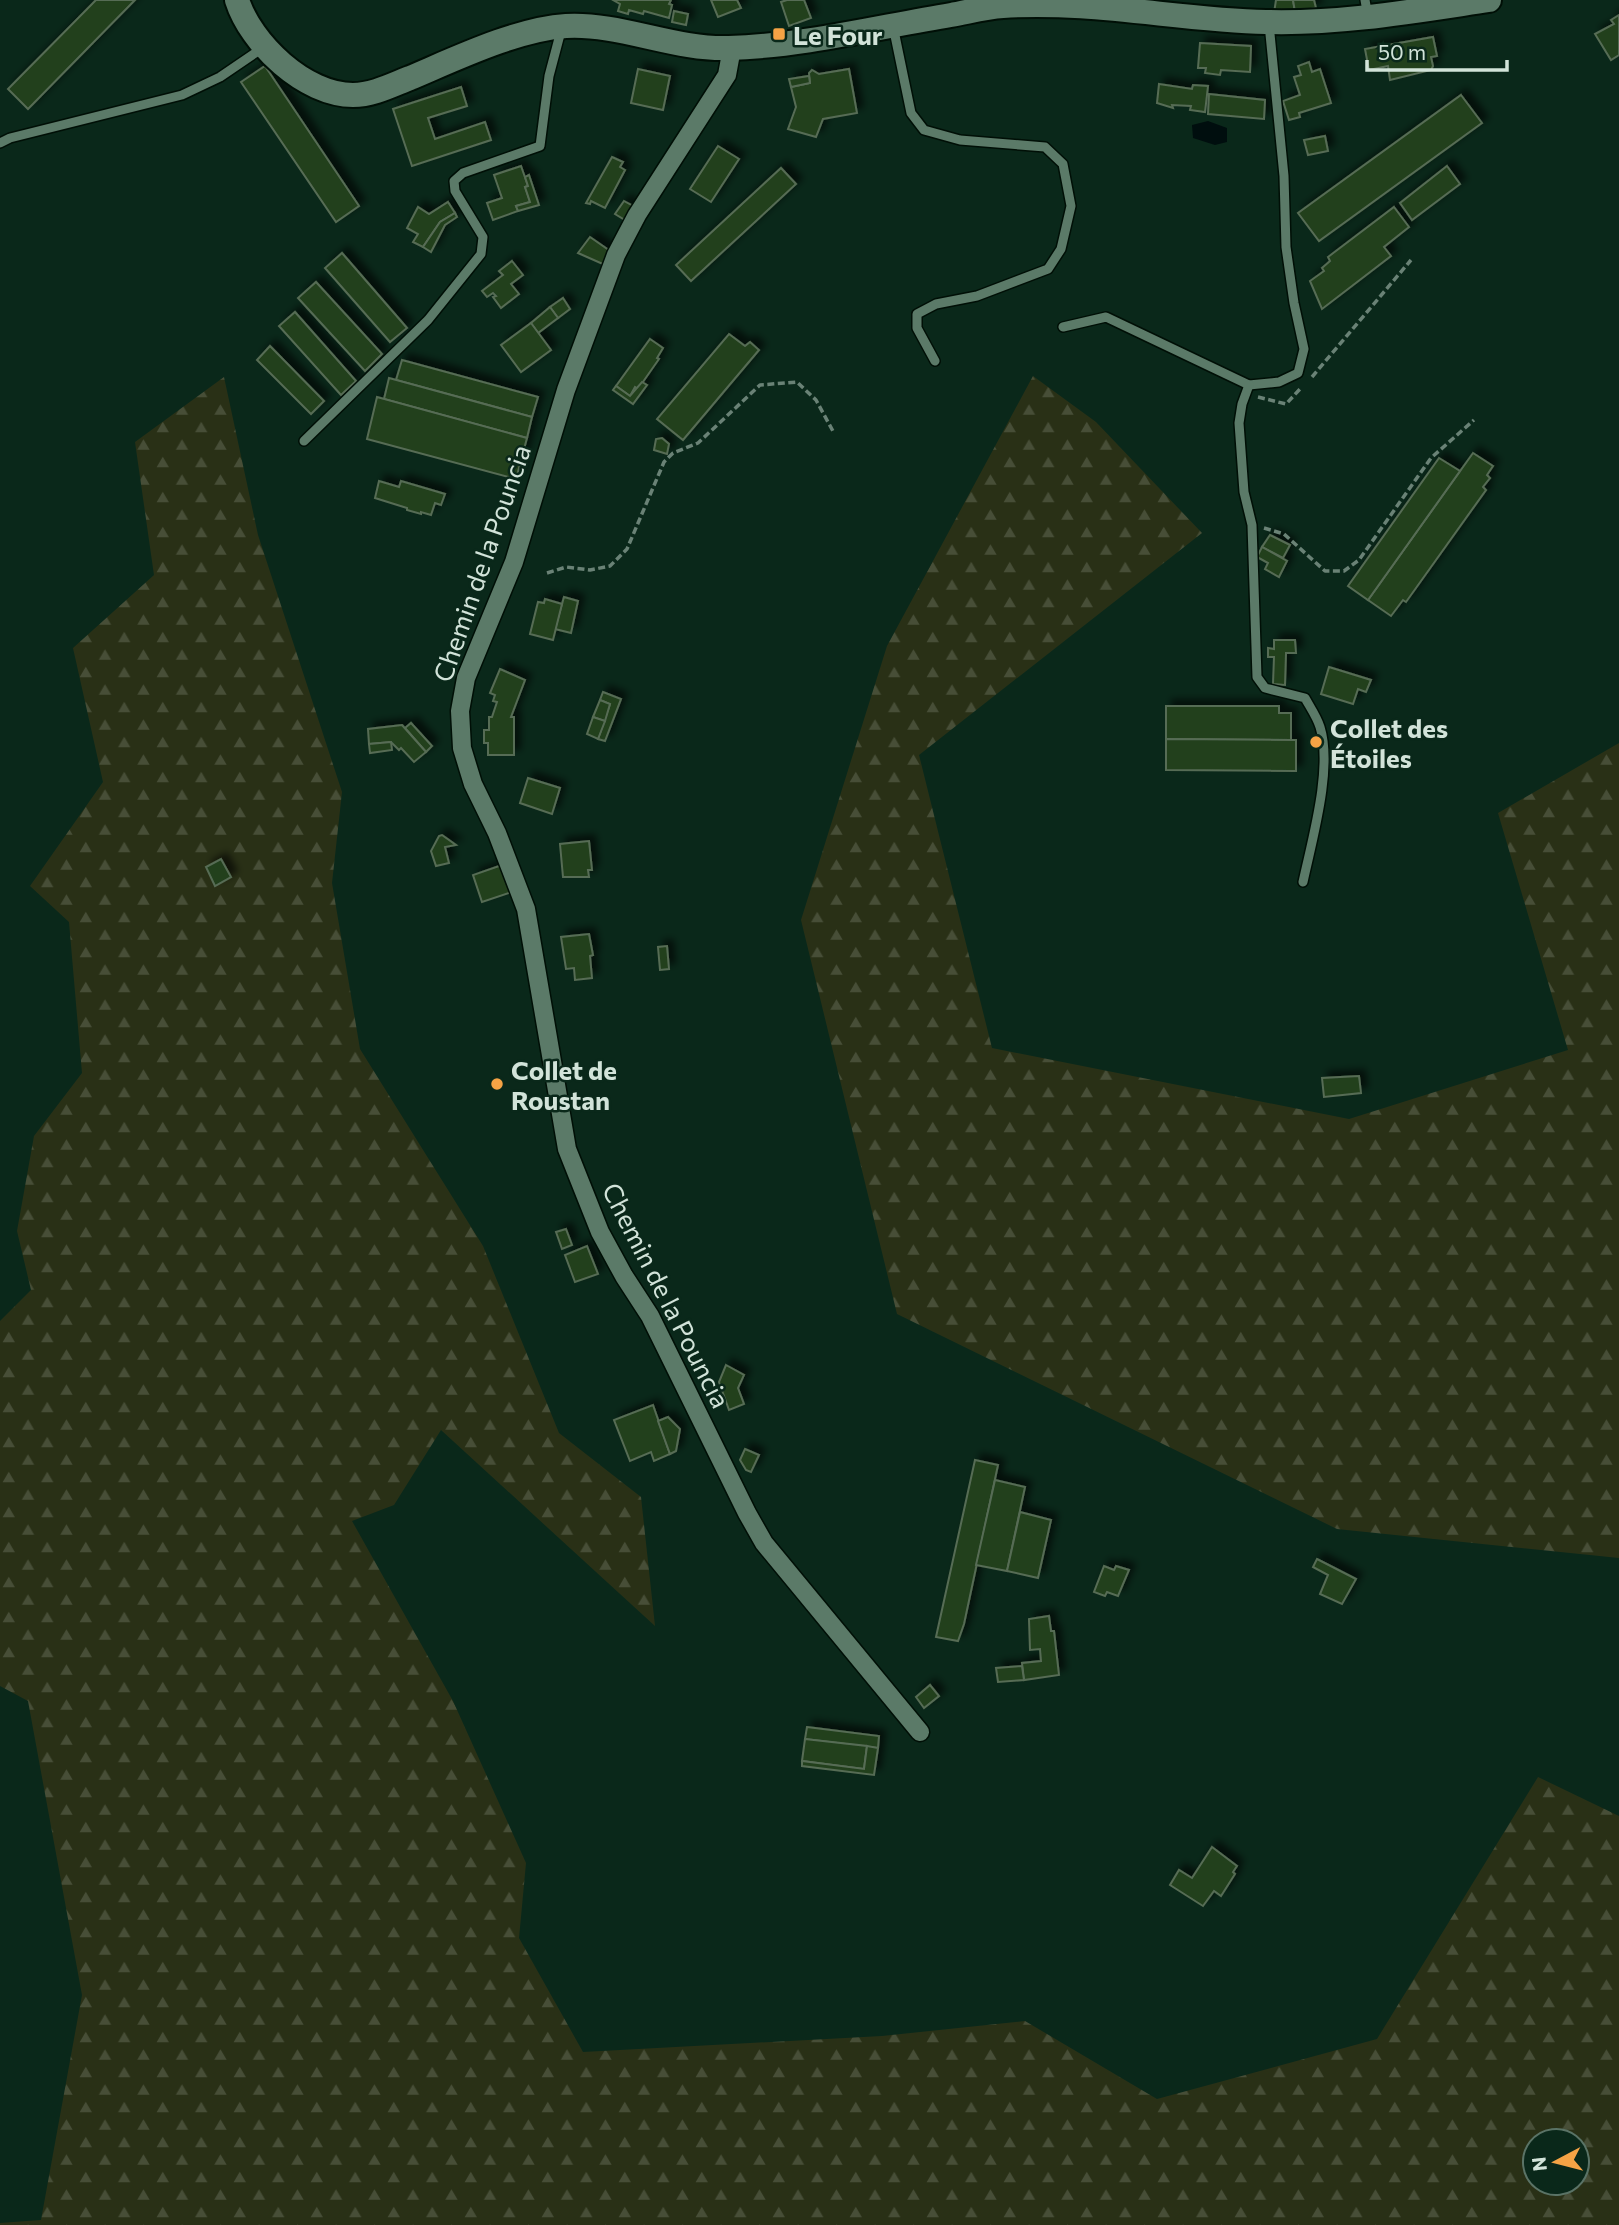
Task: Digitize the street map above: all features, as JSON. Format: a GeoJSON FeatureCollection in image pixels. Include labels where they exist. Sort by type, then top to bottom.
{"type":"FeatureCollection","features":[{"type":"Feature","properties":{"kind":"street"},"geometry":{"type":"LineString","coordinates":[[237,0],[247,23],[265,46],[305,83],[328,91],[353,95],[378,90],[497,43],[562,26],[583,25],[698,47],[732,48],[788,43],[1002,6],[1077,6],[1269,22],[1367,9],[1489,0]]}},
{"type":"Feature","properties":{"kind":"street","name":"Chemin de la Pouncia"},"geometry":{"type":"LineString","coordinates":[[732,48],[727,75],[637,215],[616,255],[601,293],[566,390],[514,562],[466,678],[460,711],[462,748],[473,784],[497,833],[526,909],[567,1149],[600,1232],[650,1316],[764,1543],[920,1732]]}},
{"type":"Feature","properties":{"kind":"lane"},"geometry":{"type":"LineString","coordinates":[[1063,327],[1106,317],[1248,388],[1279,382],[1298,373],[1304,349],[1286,247],[1284,176],[1269,22]]}},
{"type":"Feature","properties":{"kind":"lane"},"geometry":{"type":"LineString","coordinates":[[892,24],[911,113],[924,130],[960,140],[1045,147],[1063,164],[1071,206],[1061,249],[1048,269],[977,296],[936,304],[917,314],[917,328],[934,361]]}},
{"type":"Feature","properties":{"kind":"lane"},"geometry":{"type":"LineString","coordinates":[[304,441],[428,320],[481,254],[483,237],[455,191],[454,180],[463,173],[540,146],[549,76],[562,26]]}},
{"type":"Feature","properties":{"kind":"lane"},"geometry":{"type":"LineString","coordinates":[[0,143],[10,138],[182,95],[220,77],[265,46]]}},
{"type":"Feature","properties":{"kind":"lane"},"geometry":{"type":"LineString","coordinates":[[1248,388],[1241,404],[1239,423],[1244,492],[1252,526],[1256,677],[1265,688],[1305,698],[1320,727],[1324,761],[1317,815],[1303,882]]}},
{"type":"Feature","properties":{"kind":"path"},"geometry":{"type":"LineString","coordinates":[[1310,379],[1411,261]]}},
{"type":"Feature","properties":{"kind":"path"},"geometry":{"type":"LineString","coordinates":[[547,573],[566,567],[590,570],[610,566],[627,549],[664,463],[673,453],[698,443],[760,385],[797,382],[816,400],[834,433]]}},
{"type":"Feature","properties":{"kind":"path"},"geometry":{"type":"LineString","coordinates":[[1248,388],[1262,400],[1286,404],[1302,388]]}},
{"type":"Feature","properties":{"kind":"path"},"geometry":{"type":"LineString","coordinates":[[1252,526],[1284,534],[1325,571],[1344,571],[1359,559],[1431,458],[1474,421]]}},
{"type":"Feature","properties":{"kind":"green space"},"geometry":{"type":"Polygon","coordinates":[[[1033,376],[1096,422],[1202,533],[919,755],[992,1048],[1349,1119],[1568,1050],[1498,813],[1619,743],[1619,1558],[1337,1529],[897,1314],[801,920],[887,646],[1033,376]]]}},
{"type":"Feature","properties":{"kind":"green space"},"geometry":{"type":"Polygon","coordinates":[[[224,377],[258,535],[342,792],[332,883],[360,1049],[483,1246],[559,1433],[641,1497],[655,1626],[441,1430],[394,1505],[352,1521],[453,1701],[526,1863],[519,1938],[583,2052],[882,2036],[1025,2021],[1157,2099],[1377,2039],[1538,1777],[1619,1816],[1619,2225],[0,2225],[41,2220],[82,1995],[28,1701],[0,1686],[0,1321],[31,1290],[17,1231],[34,1136],[82,1073],[69,922],[30,886],[103,782],[73,648],[154,575],[135,442],[224,377]]]}},
{"type":"Feature","properties":{"kind":"shaded area"},"geometry":{"type":"Polygon","coordinates":[[[1208,121],[1227,128],[1227,142],[1215,145],[1193,138],[1192,125],[1208,121]]]}},
{"type":"Feature","properties":{"kind":"building"},"geometry":{"type":"Polygon","coordinates":[[[96,0],[135,0],[28,109],[8,89],[96,0]]]}},
{"type":"Feature","properties":{"kind":"building"},"geometry":{"type":"Polygon","coordinates":[[[613,0],[671,0],[669,4],[672,5],[669,18],[644,11],[643,14],[629,10],[628,14],[618,11],[620,4],[613,0]]]}},
{"type":"Feature","properties":{"kind":"building"},"geometry":{"type":"Polygon","coordinates":[[[711,0],[737,0],[741,8],[718,17],[711,0]]]}},
{"type":"Feature","properties":{"kind":"building"},"geometry":{"type":"Polygon","coordinates":[[[804,0],[811,18],[789,26],[781,2],[804,0]]]}},
{"type":"Feature","properties":{"kind":"building"},"geometry":{"type":"Polygon","coordinates":[[[1276,0],[1293,0],[1295,12],[1274,13],[1276,0]]]}},
{"type":"Feature","properties":{"kind":"building"},"geometry":{"type":"Polygon","coordinates":[[[1293,0],[1314,0],[1316,8],[1295,12],[1293,0]]]}},
{"type":"Feature","properties":{"kind":"building"},"geometry":{"type":"Polygon","coordinates":[[[674,11],[688,14],[686,25],[672,22],[674,11]]]}},
{"type":"Feature","properties":{"kind":"building"},"geometry":{"type":"Polygon","coordinates":[[[1619,15],[1619,55],[1611,60],[1595,34],[1614,24],[1611,20],[1619,15]]]}},
{"type":"Feature","properties":{"kind":"building"},"geometry":{"type":"Polygon","coordinates":[[[1433,37],[1437,56],[1431,57],[1431,70],[1390,80],[1388,66],[1369,70],[1365,49],[1433,37]]]}},
{"type":"Feature","properties":{"kind":"building"},"geometry":{"type":"Polygon","coordinates":[[[1200,43],[1251,46],[1250,72],[1221,70],[1220,75],[1205,73],[1206,68],[1198,68],[1200,43]]]}},
{"type":"Feature","properties":{"kind":"building"},"geometry":{"type":"Polygon","coordinates":[[[1309,62],[1312,72],[1320,69],[1331,103],[1299,113],[1300,117],[1289,120],[1283,101],[1300,95],[1294,77],[1301,75],[1298,66],[1309,62]]]}},
{"type":"Feature","properties":{"kind":"building"},"geometry":{"type":"Polygon","coordinates":[[[265,66],[359,206],[336,222],[241,82],[265,66]]]}},
{"type":"Feature","properties":{"kind":"building"},"geometry":{"type":"Polygon","coordinates":[[[638,69],[670,76],[663,110],[631,103],[638,69]]]}},
{"type":"Feature","properties":{"kind":"building"},"geometry":{"type":"Polygon","coordinates":[[[849,69],[857,113],[823,119],[816,137],[788,129],[796,107],[791,87],[810,83],[809,73],[812,70],[819,74],[849,69]]]}},
{"type":"Feature","properties":{"kind":"building"},"geometry":{"type":"Polygon","coordinates":[[[809,76],[810,83],[791,87],[789,79],[809,76]]]}},
{"type":"Feature","properties":{"kind":"building"},"geometry":{"type":"Polygon","coordinates":[[[1159,84],[1192,89],[1193,85],[1208,86],[1205,112],[1190,110],[1191,106],[1172,105],[1173,108],[1157,103],[1159,84]]]}},
{"type":"Feature","properties":{"kind":"building"},"geometry":{"type":"Polygon","coordinates":[[[461,87],[467,106],[428,118],[435,139],[485,122],[491,140],[412,166],[393,109],[461,87]]]}},
{"type":"Feature","properties":{"kind":"building"},"geometry":{"type":"Polygon","coordinates":[[[1209,94],[1265,100],[1264,119],[1208,114],[1209,94]]]}},
{"type":"Feature","properties":{"kind":"building"},"geometry":{"type":"Polygon","coordinates":[[[1461,95],[1482,123],[1319,241],[1298,213],[1461,95]]]}},
{"type":"Feature","properties":{"kind":"building"},"geometry":{"type":"Polygon","coordinates":[[[1325,136],[1328,151],[1308,155],[1304,140],[1325,136]]]}},
{"type":"Feature","properties":{"kind":"building"},"geometry":{"type":"Polygon","coordinates":[[[718,146],[739,159],[711,202],[690,189],[718,146]]]}},
{"type":"Feature","properties":{"kind":"building"},"geometry":{"type":"Polygon","coordinates":[[[612,157],[623,162],[620,167],[625,170],[605,208],[591,201],[590,204],[586,203],[612,157]]]}},
{"type":"Feature","properties":{"kind":"building"},"geometry":{"type":"Polygon","coordinates":[[[521,166],[530,202],[516,206],[518,211],[493,220],[487,203],[502,198],[494,175],[521,166]]]}},
{"type":"Feature","properties":{"kind":"building"},"geometry":{"type":"Polygon","coordinates":[[[1447,166],[1460,184],[1412,220],[1400,203],[1447,166]]]}},
{"type":"Feature","properties":{"kind":"building"},"geometry":{"type":"Polygon","coordinates":[[[781,168],[796,184],[691,281],[676,265],[781,168]]]}},
{"type":"Feature","properties":{"kind":"building"},"geometry":{"type":"Polygon","coordinates":[[[529,175],[539,205],[518,211],[516,206],[530,202],[525,187],[528,186],[525,177],[529,175]]]}},
{"type":"Feature","properties":{"kind":"building"},"geometry":{"type":"Polygon","coordinates":[[[624,201],[633,206],[625,220],[615,214],[624,201]]]}},
{"type":"Feature","properties":{"kind":"building"},"geometry":{"type":"Polygon","coordinates":[[[448,202],[455,213],[440,222],[423,247],[413,242],[418,234],[407,228],[418,207],[429,214],[448,202]]]}},
{"type":"Feature","properties":{"kind":"building"},"geometry":{"type":"Polygon","coordinates":[[[1394,207],[1409,227],[1384,247],[1391,256],[1322,309],[1310,281],[1324,271],[1322,268],[1330,261],[1328,257],[1394,207]]]}},
{"type":"Feature","properties":{"kind":"building"},"geometry":{"type":"Polygon","coordinates":[[[455,213],[457,217],[445,225],[431,252],[423,247],[440,222],[455,213]]]}},
{"type":"Feature","properties":{"kind":"building"},"geometry":{"type":"Polygon","coordinates":[[[590,237],[613,253],[605,265],[578,253],[590,237]]]}},
{"type":"Feature","properties":{"kind":"building"},"geometry":{"type":"Polygon","coordinates":[[[342,253],[407,328],[390,342],[325,268],[342,253]]]}},
{"type":"Feature","properties":{"kind":"building"},"geometry":{"type":"Polygon","coordinates":[[[512,261],[523,275],[511,284],[519,294],[501,308],[493,293],[487,297],[482,291],[503,275],[499,271],[512,261]]]}},
{"type":"Feature","properties":{"kind":"building"},"geometry":{"type":"Polygon","coordinates":[[[316,282],[382,354],[365,371],[298,298],[316,282]]]}},
{"type":"Feature","properties":{"kind":"building"},"geometry":{"type":"Polygon","coordinates":[[[563,298],[570,309],[558,318],[550,307],[563,298]]]}},
{"type":"Feature","properties":{"kind":"building"},"geometry":{"type":"Polygon","coordinates":[[[550,307],[558,318],[538,333],[531,323],[550,307]]]}},
{"type":"Feature","properties":{"kind":"building"},"geometry":{"type":"Polygon","coordinates":[[[295,312],[356,381],[341,395],[279,326],[295,312]]]}},
{"type":"Feature","properties":{"kind":"building"},"geometry":{"type":"Polygon","coordinates":[[[531,323],[551,350],[521,372],[501,345],[531,323]]]}},
{"type":"Feature","properties":{"kind":"building"},"geometry":{"type":"Polygon","coordinates":[[[729,334],[745,346],[750,342],[759,350],[683,440],[657,419],[729,334]]]}},
{"type":"Feature","properties":{"kind":"building"},"geometry":{"type":"Polygon","coordinates":[[[650,339],[663,348],[657,358],[659,359],[630,396],[616,386],[650,339]]]}},
{"type":"Feature","properties":{"kind":"building"},"geometry":{"type":"Polygon","coordinates":[[[270,346],[324,401],[311,414],[257,360],[270,346]]]}},
{"type":"Feature","properties":{"kind":"building"},"geometry":{"type":"Polygon","coordinates":[[[402,360],[538,397],[532,417],[396,380],[402,360]]]}},
{"type":"Feature","properties":{"kind":"building"},"geometry":{"type":"Polygon","coordinates":[[[389,378],[532,417],[527,438],[384,399],[389,378]]]}},
{"type":"Feature","properties":{"kind":"building"},"geometry":{"type":"Polygon","coordinates":[[[642,382],[647,385],[633,404],[613,390],[616,386],[630,396],[642,382]]]}},
{"type":"Feature","properties":{"kind":"building"},"geometry":{"type":"Polygon","coordinates":[[[377,397],[527,438],[516,479],[367,439],[377,397]]]}},
{"type":"Feature","properties":{"kind":"building"},"geometry":{"type":"Polygon","coordinates":[[[662,438],[669,444],[667,454],[654,450],[656,439],[662,438]]]}},
{"type":"Feature","properties":{"kind":"building"},"geometry":{"type":"Polygon","coordinates":[[[1473,453],[1493,466],[1487,475],[1490,478],[1483,487],[1486,490],[1406,602],[1403,600],[1391,616],[1368,600],[1473,453]]]}},
{"type":"Feature","properties":{"kind":"building"},"geometry":{"type":"Polygon","coordinates":[[[1439,458],[1460,471],[1368,600],[1348,586],[1439,458]]]}},
{"type":"Feature","properties":{"kind":"building"},"geometry":{"type":"Polygon","coordinates":[[[379,481],[399,487],[401,481],[445,494],[441,505],[435,503],[431,515],[421,514],[375,498],[379,481]]]}},
{"type":"Feature","properties":{"kind":"building"},"geometry":{"type":"Polygon","coordinates":[[[1270,535],[1290,545],[1283,558],[1262,547],[1270,535]]]}},
{"type":"Feature","properties":{"kind":"building"},"geometry":{"type":"Polygon","coordinates":[[[1262,547],[1287,561],[1279,577],[1265,569],[1268,563],[1257,557],[1262,547]]]}},
{"type":"Feature","properties":{"kind":"building"},"geometry":{"type":"Polygon","coordinates":[[[564,597],[578,601],[571,633],[555,629],[564,597]]]}},
{"type":"Feature","properties":{"kind":"building"},"geometry":{"type":"Polygon","coordinates":[[[545,599],[562,604],[553,640],[530,634],[538,602],[544,603],[545,599]]]}},
{"type":"Feature","properties":{"kind":"building"},"geometry":{"type":"Polygon","coordinates":[[[1274,640],[1295,640],[1296,653],[1286,653],[1285,685],[1273,684],[1274,657],[1268,657],[1268,648],[1274,649],[1274,640]]]}},
{"type":"Feature","properties":{"kind":"building"},"geometry":{"type":"Polygon","coordinates":[[[1329,667],[1371,680],[1366,692],[1358,689],[1353,704],[1321,694],[1329,667]]]}},
{"type":"Feature","properties":{"kind":"building"},"geometry":{"type":"Polygon","coordinates":[[[500,669],[525,680],[511,717],[514,717],[514,755],[488,755],[488,743],[484,743],[484,730],[489,730],[489,717],[492,717],[497,702],[493,701],[495,695],[490,693],[500,669]]]}},
{"type":"Feature","properties":{"kind":"building"},"geometry":{"type":"Polygon","coordinates":[[[603,692],[621,699],[605,741],[598,739],[610,704],[600,700],[603,692]]]}},
{"type":"Feature","properties":{"kind":"building"},"geometry":{"type":"Polygon","coordinates":[[[600,700],[610,704],[605,721],[593,717],[600,700]]]}},
{"type":"Feature","properties":{"kind":"building"},"geometry":{"type":"Polygon","coordinates":[[[1166,706],[1279,706],[1279,713],[1291,713],[1291,740],[1166,739],[1166,706]]]}},
{"type":"Feature","properties":{"kind":"building"},"geometry":{"type":"Polygon","coordinates":[[[593,717],[605,721],[598,739],[587,734],[593,717]]]}},
{"type":"Feature","properties":{"kind":"building"},"geometry":{"type":"Polygon","coordinates":[[[411,723],[432,746],[426,752],[405,728],[411,723]]]}},
{"type":"Feature","properties":{"kind":"building"},"geometry":{"type":"Polygon","coordinates":[[[402,725],[426,752],[414,762],[391,742],[369,744],[368,729],[402,725]]]}},
{"type":"Feature","properties":{"kind":"building"},"geometry":{"type":"Polygon","coordinates":[[[1166,739],[1296,740],[1296,771],[1166,770],[1166,739]]]}},
{"type":"Feature","properties":{"kind":"building"},"geometry":{"type":"Polygon","coordinates":[[[391,742],[392,750],[370,753],[369,744],[391,742]]]}},
{"type":"Feature","properties":{"kind":"building"},"geometry":{"type":"Polygon","coordinates":[[[528,778],[560,788],[552,814],[520,803],[528,778]]]}},
{"type":"Feature","properties":{"kind":"building"},"geometry":{"type":"Polygon","coordinates":[[[442,835],[456,845],[445,847],[449,863],[436,866],[431,851],[442,835]]]}},
{"type":"Feature","properties":{"kind":"building"},"geometry":{"type":"Polygon","coordinates":[[[589,841],[592,870],[588,870],[589,877],[563,877],[560,844],[589,841]]]}},
{"type":"Feature","properties":{"kind":"building"},"geometry":{"type":"Polygon","coordinates":[[[221,859],[231,877],[215,886],[206,867],[221,859]]]}},
{"type":"Feature","properties":{"kind":"building"},"geometry":{"type":"Polygon","coordinates":[[[502,865],[512,892],[482,902],[473,875],[502,865]]]}},
{"type":"Feature","properties":{"kind":"building"},"geometry":{"type":"Polygon","coordinates":[[[589,934],[593,955],[590,956],[592,978],[575,980],[574,968],[566,969],[561,937],[589,934]]]}},
{"type":"Feature","properties":{"kind":"building"},"geometry":{"type":"Polygon","coordinates":[[[667,946],[669,969],[660,970],[658,947],[667,946]]]}},
{"type":"Feature","properties":{"kind":"building"},"geometry":{"type":"Polygon","coordinates":[[[1359,1076],[1361,1093],[1324,1097],[1322,1078],[1359,1076]]]}},
{"type":"Feature","properties":{"kind":"building"},"geometry":{"type":"Polygon","coordinates":[[[566,1229],[572,1245],[562,1249],[556,1232],[566,1229]]]}},
{"type":"Feature","properties":{"kind":"building"},"geometry":{"type":"Polygon","coordinates":[[[587,1246],[598,1274],[575,1282],[565,1255],[587,1246]]]}},
{"type":"Feature","properties":{"kind":"building"},"geometry":{"type":"Polygon","coordinates":[[[726,1365],[744,1375],[738,1388],[744,1404],[729,1410],[719,1382],[726,1365]]]}},
{"type":"Feature","properties":{"kind":"building"},"geometry":{"type":"Polygon","coordinates":[[[653,1405],[670,1454],[654,1461],[651,1452],[630,1461],[614,1420],[653,1405]]]}},
{"type":"Feature","properties":{"kind":"building"},"geometry":{"type":"Polygon","coordinates":[[[668,1417],[680,1429],[676,1451],[670,1454],[658,1421],[668,1417]]]}},
{"type":"Feature","properties":{"kind":"building"},"geometry":{"type":"Polygon","coordinates":[[[745,1449],[759,1455],[751,1472],[746,1470],[740,1460],[745,1449]]]}},
{"type":"Feature","properties":{"kind":"building"},"geometry":{"type":"Polygon","coordinates":[[[975,1460],[998,1465],[958,1641],[936,1637],[975,1460]]]}},
{"type":"Feature","properties":{"kind":"building"},"geometry":{"type":"Polygon","coordinates":[[[995,1480],[1025,1487],[1007,1571],[976,1565],[995,1480]]]}},
{"type":"Feature","properties":{"kind":"building"},"geometry":{"type":"Polygon","coordinates":[[[1020,1512],[1051,1520],[1038,1578],[1007,1571],[1020,1512]]]}},
{"type":"Feature","properties":{"kind":"building"},"geometry":{"type":"Polygon","coordinates":[[[1317,1559],[1356,1579],[1342,1604],[1320,1594],[1328,1575],[1313,1567],[1317,1559]]]}},
{"type":"Feature","properties":{"kind":"building"},"geometry":{"type":"Polygon","coordinates":[[[1104,1566],[1114,1570],[1116,1566],[1129,1570],[1118,1596],[1107,1592],[1105,1596],[1094,1592],[1104,1566]]]}},
{"type":"Feature","properties":{"kind":"building"},"geometry":{"type":"Polygon","coordinates":[[[1049,1616],[1051,1631],[1054,1631],[1059,1675],[1024,1680],[1022,1663],[1041,1661],[1040,1649],[1030,1650],[1029,1619],[1049,1616]]]}},
{"type":"Feature","properties":{"kind":"building"},"geometry":{"type":"Polygon","coordinates":[[[1022,1666],[1024,1680],[998,1682],[996,1668],[1022,1666]]]}},
{"type":"Feature","properties":{"kind":"building"},"geometry":{"type":"Polygon","coordinates":[[[930,1685],[939,1696],[924,1708],[916,1697],[930,1685]]]}},
{"type":"Feature","properties":{"kind":"building"},"geometry":{"type":"Polygon","coordinates":[[[807,1727],[879,1736],[878,1748],[805,1739],[807,1727]]]}},
{"type":"Feature","properties":{"kind":"building"},"geometry":{"type":"Polygon","coordinates":[[[805,1739],[867,1746],[864,1769],[802,1761],[805,1739]]]}},
{"type":"Feature","properties":{"kind":"building"},"geometry":{"type":"Polygon","coordinates":[[[867,1746],[878,1748],[874,1775],[802,1766],[802,1761],[864,1769],[867,1746]]]}},
{"type":"Feature","properties":{"kind":"building"},"geometry":{"type":"Polygon","coordinates":[[[1212,1847],[1237,1866],[1221,1896],[1214,1891],[1203,1906],[1170,1885],[1179,1870],[1192,1878],[1212,1847]]]}},
{"type":"Feature","properties":{"kind":"place","name":"Le Four"},"geometry":{"type":"Point","coordinates":[779,34]}},
{"type":"Feature","properties":{"kind":"place","name":"Collet des Étoiles"},"geometry":{"type":"Point","coordinates":[1316,742]}},
{"type":"Feature","properties":{"kind":"place","name":"Collet de Roustan"},"geometry":{"type":"Point","coordinates":[497,1084]}}]}
